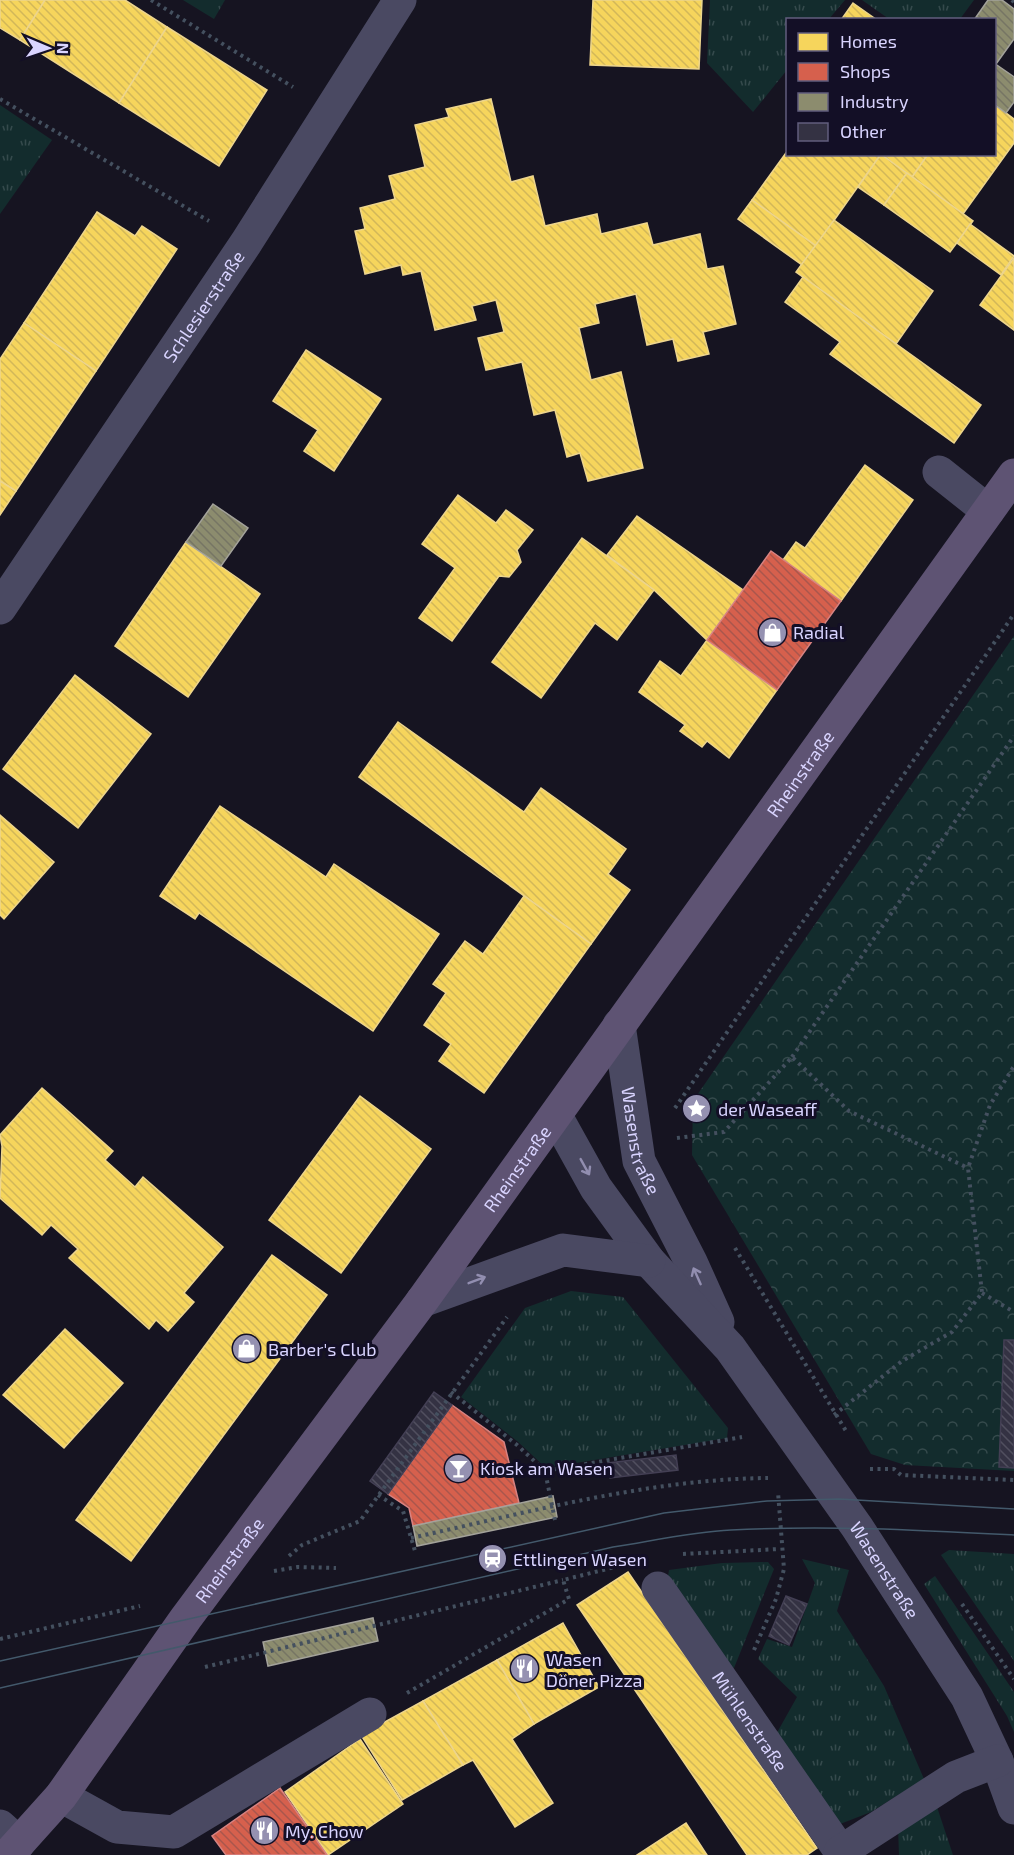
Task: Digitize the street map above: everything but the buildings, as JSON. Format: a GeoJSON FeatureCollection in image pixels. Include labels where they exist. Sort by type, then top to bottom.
{"type":"FeatureCollection","features":[{"type":"Feature","properties":{"kind":"main road","name":"Rheinstraße"},"geometry":{"type":"LineString","coordinates":[[9,1841],[61,1796],[207,1591],[556,1116],[1014,475]]}},
{"type":"Feature","properties":{"kind":"street","name":"Schlesierstraße"},"geometry":{"type":"LineString","coordinates":[[0,608],[246,243],[400,0]]}},
{"type":"Feature","properties":{"kind":"street"},"geometry":{"type":"LineString","coordinates":[[939,472],[988,512]]}},
{"type":"Feature","properties":{"kind":"street","name":"Wasenstraße"},"geometry":{"type":"LineString","coordinates":[[619,1025],[639,1161],[691,1262],[730,1348]]}},
{"type":"Feature","properties":{"kind":"street","name":"Wasenstraße"},"geometry":{"type":"LineString","coordinates":[[556,1116],[596,1188],[650,1261],[730,1348],[838,1499],[967,1697],[997,1761],[1014,1808]]}},
{"type":"Feature","properties":{"kind":"street"},"geometry":{"type":"LineString","coordinates":[[422,1301],[563,1251],[650,1261]]}},
{"type":"Feature","properties":{"kind":"street","name":"Mühlenstraße"},"geometry":{"type":"LineString","coordinates":[[658,1588],[842,1853]]}},
{"type":"Feature","properties":{"kind":"street"},"geometry":{"type":"LineString","coordinates":[[61,1796],[117,1827],[174,1832],[370,1714]]}},
{"type":"Feature","properties":{"kind":"street"},"geometry":{"type":"LineString","coordinates":[[842,1853],[956,1777],[997,1761]]}},
{"type":"Feature","properties":{"kind":"path"},"geometry":{"type":"LineString","coordinates":[[151,0],[330,109]]}},
{"type":"Feature","properties":{"kind":"path"},"geometry":{"type":"LineString","coordinates":[[0,99],[246,243]]}},
{"type":"Feature","properties":{"kind":"path"},"geometry":{"type":"LineString","coordinates":[[674,1118],[676,1107],[682,1098],[1014,614]]}},
{"type":"Feature","properties":{"kind":"path"},"geometry":{"type":"LineString","coordinates":[[670,1140],[698,1133],[724,1132],[792,1057],[1014,736]]}},
{"type":"Feature","properties":{"kind":"path"},"geometry":{"type":"LineString","coordinates":[[792,1057],[849,1111],[968,1168]]}},
{"type":"Feature","properties":{"kind":"path"},"geometry":{"type":"LineString","coordinates":[[776,1599],[784,1569],[780,1549],[778,1479],[773,1470],[799,1444],[902,1361],[952,1332],[982,1293],[968,1168],[990,1105],[1014,1066]]}},
{"type":"Feature","properties":{"kind":"path"},"geometry":{"type":"LineString","coordinates":[[731,1241],[835,1414]]}},
{"type":"Feature","properties":{"kind":"path"},"geometry":{"type":"LineString","coordinates":[[982,1293],[1014,1312]]}},
{"type":"Feature","properties":{"kind":"path"},"geometry":{"type":"LineString","coordinates":[[286,1558],[302,1545],[360,1521],[451,1392],[514,1308]]}},
{"type":"Feature","properties":{"kind":"path"},"geometry":{"type":"LineString","coordinates":[[451,1392],[517,1445],[545,1472],[555,1520]]}},
{"type":"Feature","properties":{"kind":"path"},"geometry":{"type":"LineString","coordinates":[[545,1472],[746,1437],[738,1428]]}},
{"type":"Feature","properties":{"kind":"path"},"geometry":{"type":"LineString","coordinates":[[870,1469],[894,1469],[901,1475],[1014,1480]]}},
{"type":"Feature","properties":{"kind":"path"},"geometry":{"type":"LineString","coordinates":[[411,1538],[553,1507],[670,1486],[778,1479]]}},
{"type":"Feature","properties":{"kind":"path"},"geometry":{"type":"LineString","coordinates":[[378,1495],[403,1511],[415,1551]]}},
{"type":"Feature","properties":{"kind":"path"},"geometry":{"type":"LineString","coordinates":[[680,1554],[780,1549]]}},
{"type":"Feature","properties":{"kind":"path"},"geometry":{"type":"LineString","coordinates":[[142,1682],[630,1564]]}},
{"type":"Feature","properties":{"kind":"path"},"geometry":{"type":"LineString","coordinates":[[278,1565],[270,1572],[298,1567],[336,1568]]}},
{"type":"Feature","properties":{"kind":"path"},"geometry":{"type":"LineString","coordinates":[[370,1714],[568,1599],[563,1580]]}},
{"type":"Feature","properties":{"kind":"path"},"geometry":{"type":"LineString","coordinates":[[0,1639],[207,1591]]}},
{"type":"Feature","properties":{"kind":"green space"},"geometry":{"type":"Polygon","coordinates":[[[183,0],[225,0],[214,19],[183,0]]]}},
{"type":"Feature","properties":{"kind":"green space"},"geometry":{"type":"Polygon","coordinates":[[[710,0],[845,0],[830,18],[786,18],[786,71],[753,112],[707,63],[710,0]]]}},
{"type":"Feature","properties":{"kind":"green space"},"geometry":{"type":"Polygon","coordinates":[[[862,0],[974,0],[961,18],[888,18],[862,0]]]}},
{"type":"Feature","properties":{"kind":"green space"},"geometry":{"type":"Polygon","coordinates":[[[0,105],[52,140],[0,214],[0,105]]]}},
{"type":"Feature","properties":{"kind":"green space"},"geometry":{"type":"Polygon","coordinates":[[[1014,636],[1014,1471],[905,1465],[871,1454],[692,1155],[693,1101],[1014,636]]]}},
{"type":"Feature","properties":{"kind":"green space"},"geometry":{"type":"Polygon","coordinates":[[[571,1291],[623,1297],[728,1428],[727,1438],[546,1468],[517,1441],[461,1397],[525,1308],[571,1291]]]}},
{"type":"Feature","properties":{"kind":"green space"},"geometry":{"type":"Polygon","coordinates":[[[949,1550],[1014,1554],[1014,1661],[941,1555],[949,1550]]]}},
{"type":"Feature","properties":{"kind":"green space"},"geometry":{"type":"Polygon","coordinates":[[[802,1559],[849,1570],[837,1611],[884,1686],[924,1779],[871,1812],[835,1826],[774,1738],[797,1697],[758,1659],[767,1639],[792,1647],[815,1583],[802,1559]]]}},
{"type":"Feature","properties":{"kind":"green space"},"geometry":{"type":"Polygon","coordinates":[[[768,1562],[774,1569],[734,1668],[724,1665],[667,1582],[669,1570],[722,1563],[768,1562]]]}},
{"type":"Feature","properties":{"kind":"green space"},"geometry":{"type":"Polygon","coordinates":[[[935,1576],[1014,1692],[1014,1732],[1007,1716],[924,1584],[935,1576]]]}},
{"type":"Feature","properties":{"kind":"green space"},"geometry":{"type":"Polygon","coordinates":[[[937,1807],[953,1855],[899,1855],[898,1827],[937,1807]]]}},
{"type":"Feature","properties":{"kind":"tram line"},"geometry":{"type":"LineString","coordinates":[[0,1661],[664,1513],[767,1501],[839,1499],[1014,1509]]}},
{"type":"Feature","properties":{"kind":"tram line"},"geometry":{"type":"LineString","coordinates":[[0,1688],[613,1547],[686,1535],[731,1530],[802,1528],[1014,1535]]}},
{"type":"Feature","properties":{"kind":"place","name":"Radial"},"geometry":{"type":"Point","coordinates":[772,632]}},
{"type":"Feature","properties":{"kind":"place","name":"der Waseaff"},"geometry":{"type":"Point","coordinates":[697,1109]}},
{"type":"Feature","properties":{"kind":"place","name":"Barber's Club"},"geometry":{"type":"Point","coordinates":[247,1349]}},
{"type":"Feature","properties":{"kind":"place","name":"Kiosk am Wasen"},"geometry":{"type":"Point","coordinates":[459,1468]}},
{"type":"Feature","properties":{"kind":"place","name":"Ettlingen Wasen"},"geometry":{"type":"Point","coordinates":[492,1559]}},
{"type":"Feature","properties":{"kind":"place","name":"Wasen Döner Pizza"},"geometry":{"type":"Point","coordinates":[525,1669]}},
{"type":"Feature","properties":{"kind":"place","name":"My. Chow"},"geometry":{"type":"Point","coordinates":[264,1831]}}]}
